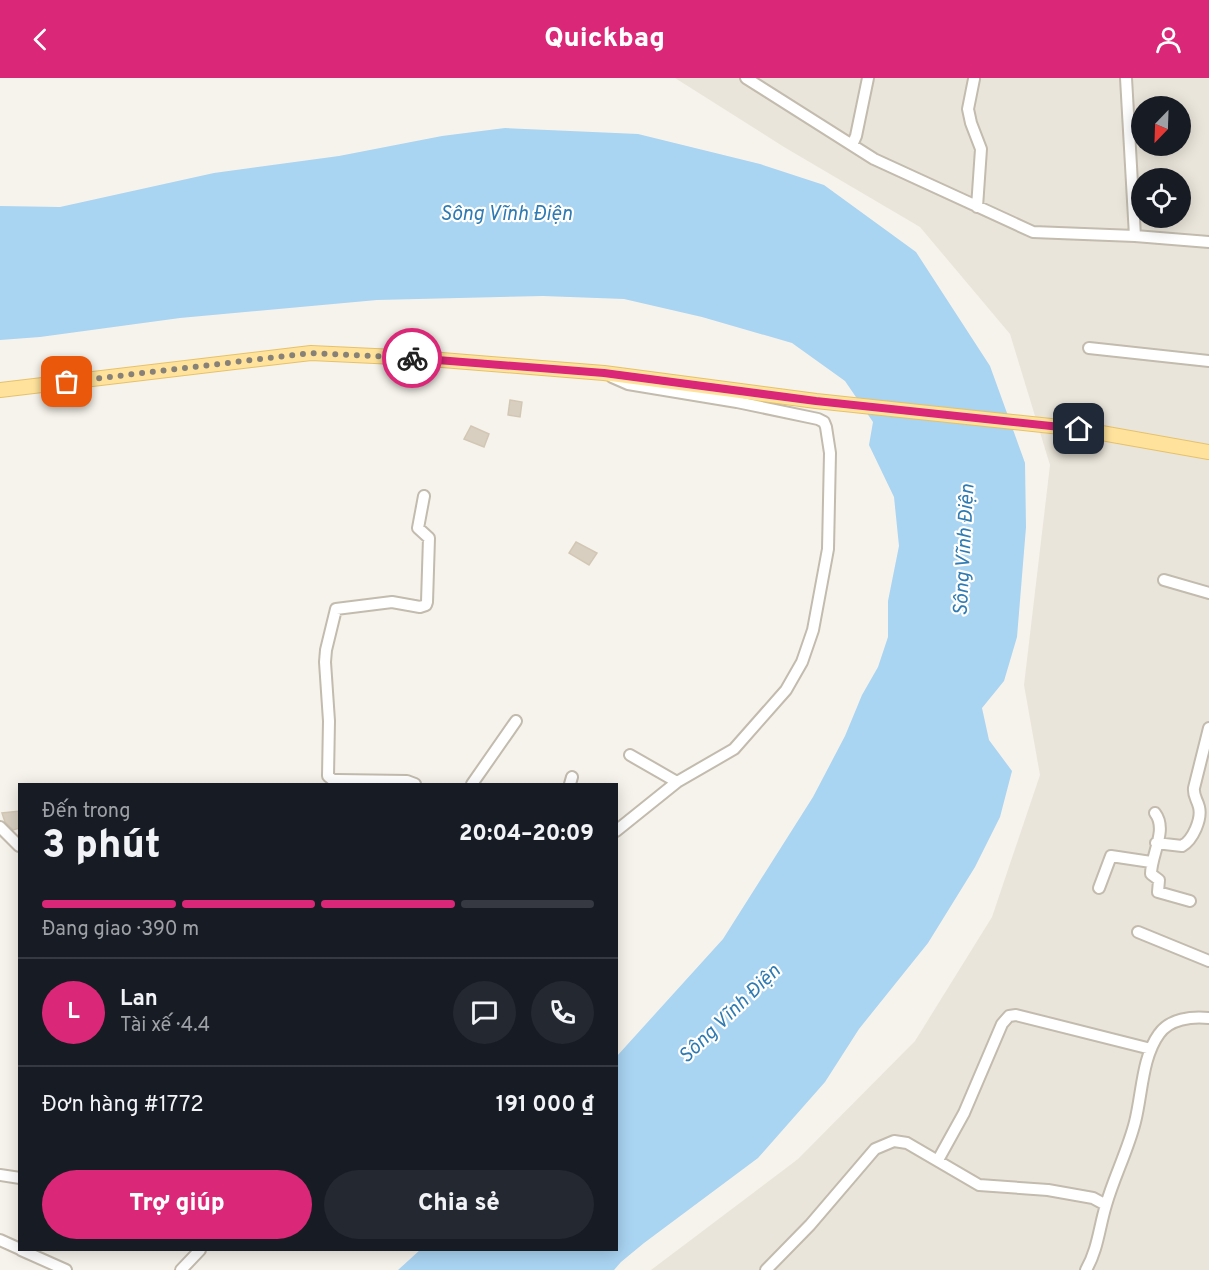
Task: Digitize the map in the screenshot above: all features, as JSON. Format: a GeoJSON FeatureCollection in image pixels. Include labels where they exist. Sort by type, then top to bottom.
{"type":"FeatureCollection","features":[{"type":"Feature","properties":{"kind":"main road"},"geometry":{"type":"LineString","coordinates":[[0,390],[311,353],[417,358],[604,373],[816,401],[1079,429],[1209,452]]}},
{"type":"Feature","properties":{"kind":"street"},"geometry":{"type":"LineString","coordinates":[[746,78],[874,159],[1033,232],[1209,242]]}},
{"type":"Feature","properties":{"kind":"street"},"geometry":{"type":"LineString","coordinates":[[852,145],[856,136],[868,78]]}},
{"type":"Feature","properties":{"kind":"street"},"geometry":{"type":"LineString","coordinates":[[1126,78],[1135,236]]}},
{"type":"Feature","properties":{"kind":"street"},"geometry":{"type":"LineString","coordinates":[[974,79],[968,109],[981,149],[977,207]]}},
{"type":"Feature","properties":{"kind":"street"},"geometry":{"type":"LineString","coordinates":[[1089,348],[1209,361]]}},
{"type":"Feature","properties":{"kind":"street"},"geometry":{"type":"LineString","coordinates":[[604,373],[628,384],[808,416],[824,422],[830,453],[828,549],[813,630],[802,662],[786,690],[734,749],[677,782],[618,827]]}},
{"type":"Feature","properties":{"kind":"street"},"geometry":{"type":"LineString","coordinates":[[412,783],[333,780],[328,776],[329,721],[325,662],[336,609],[392,602],[420,607],[428,602],[429,538],[418,528],[424,495]]}},
{"type":"Feature","properties":{"kind":"street"},"geometry":{"type":"LineString","coordinates":[[1164,580],[1209,593]]}},
{"type":"Feature","properties":{"kind":"street"},"geometry":{"type":"LineString","coordinates":[[473,783],[516,722]]}},
{"type":"Feature","properties":{"kind":"street"},"geometry":{"type":"LineString","coordinates":[[1156,843],[1182,846],[1191,839],[1199,815],[1194,788],[1209,728]]}},
{"type":"Feature","properties":{"kind":"street"},"geometry":{"type":"LineString","coordinates":[[630,755],[677,782]]}},
{"type":"Feature","properties":{"kind":"street"},"geometry":{"type":"LineString","coordinates":[[1155,813],[1161,820],[1151,862],[1151,874],[1159,880],[1158,892],[1190,901]]}},
{"type":"Feature","properties":{"kind":"street"},"geometry":{"type":"LineString","coordinates":[[0,827],[18,845]]}},
{"type":"Feature","properties":{"kind":"street"},"geometry":{"type":"LineString","coordinates":[[1099,888],[1111,856],[1151,862]]}},
{"type":"Feature","properties":{"kind":"street"},"geometry":{"type":"LineString","coordinates":[[1138,932],[1209,961]]}},
{"type":"Feature","properties":{"kind":"street"},"geometry":{"type":"LineString","coordinates":[[938,1160],[964,1113],[1002,1024],[1009,1016],[1016,1015],[1151,1049]]}},
{"type":"Feature","properties":{"kind":"street"},"geometry":{"type":"LineString","coordinates":[[1086,1270],[1096,1250],[1106,1205],[1135,1122],[1151,1049],[1160,1032],[1175,1022],[1191,1017],[1209,1018]]}},
{"type":"Feature","properties":{"kind":"street"},"geometry":{"type":"LineString","coordinates":[[766,1270],[810,1225],[875,1149],[886,1143],[899,1141],[907,1143],[985,1187],[1048,1190],[1093,1198],[1106,1205]]}},
{"type":"Feature","properties":{"kind":"street"},"geometry":{"type":"LineString","coordinates":[[0,1175],[18,1178]]}},
{"type":"Feature","properties":{"kind":"street"},"geometry":{"type":"LineString","coordinates":[[0,1240],[18,1248]]}},
{"type":"Feature","properties":{"kind":"street"},"geometry":{"type":"LineString","coordinates":[[24,1251],[66,1270]]}},
{"type":"Feature","properties":{"kind":"street"},"geometry":{"type":"LineString","coordinates":[[181,1270],[199,1251]]}},
{"type":"Feature","properties":{"kind":"shaded area"},"geometry":{"type":"Polygon","coordinates":[[[675,78],[1209,78],[1209,1270],[651,1270],[798,1159],[915,1041],[992,917],[1040,775],[1024,685],[1050,465],[1010,334],[920,227],[784,147],[675,78]]]}},
{"type":"Feature","properties":{"kind":"water","name":"Sông Vĩnh Điện"},"geometry":{"type":"Polygon","coordinates":[[[505,128],[638,134],[760,164],[824,185],[916,252],[990,366],[1025,463],[1026,527],[1017,637],[1004,681],[982,708],[989,740],[1012,771],[1000,817],[975,867],[928,943],[859,1029],[825,1082],[758,1158],[644,1243],[614,1270],[398,1270],[419,1251],[618,1251],[618,1055],[723,939],[813,797],[878,667],[888,637],[888,601],[899,546],[894,497],[869,445],[873,422],[845,381],[792,343],[702,317],[624,299],[543,296],[377,300],[180,318],[40,337],[0,340],[0,206],[60,207],[214,173],[339,156],[442,136],[505,128]]]}},
{"type":"Feature","properties":{"kind":"building"},"geometry":{"type":"Polygon","coordinates":[[[510,400],[522,402],[520,417],[508,415],[510,400]]]}},
{"type":"Feature","properties":{"kind":"building"},"geometry":{"type":"Polygon","coordinates":[[[471,426],[489,434],[484,447],[464,439],[471,426]]]}},
{"type":"Feature","properties":{"kind":"building"},"geometry":{"type":"Polygon","coordinates":[[[576,542],[597,553],[589,565],[569,553],[576,542]]]}},
{"type":"Feature","properties":{"kind":"building"},"geometry":{"type":"Polygon","coordinates":[[[18,811],[18,829],[13,830],[5,822],[2,813],[18,811]]]}},
{"type":"Feature","properties":{"kind":"way so far"},"geometry":{"type":"LineString","coordinates":[[67,382],[311,353],[412,358]]}},
{"type":"Feature","properties":{"kind":"route"},"geometry":{"type":"LineString","coordinates":[[412,358],[604,373],[816,401],[1079,429]]}}]}
